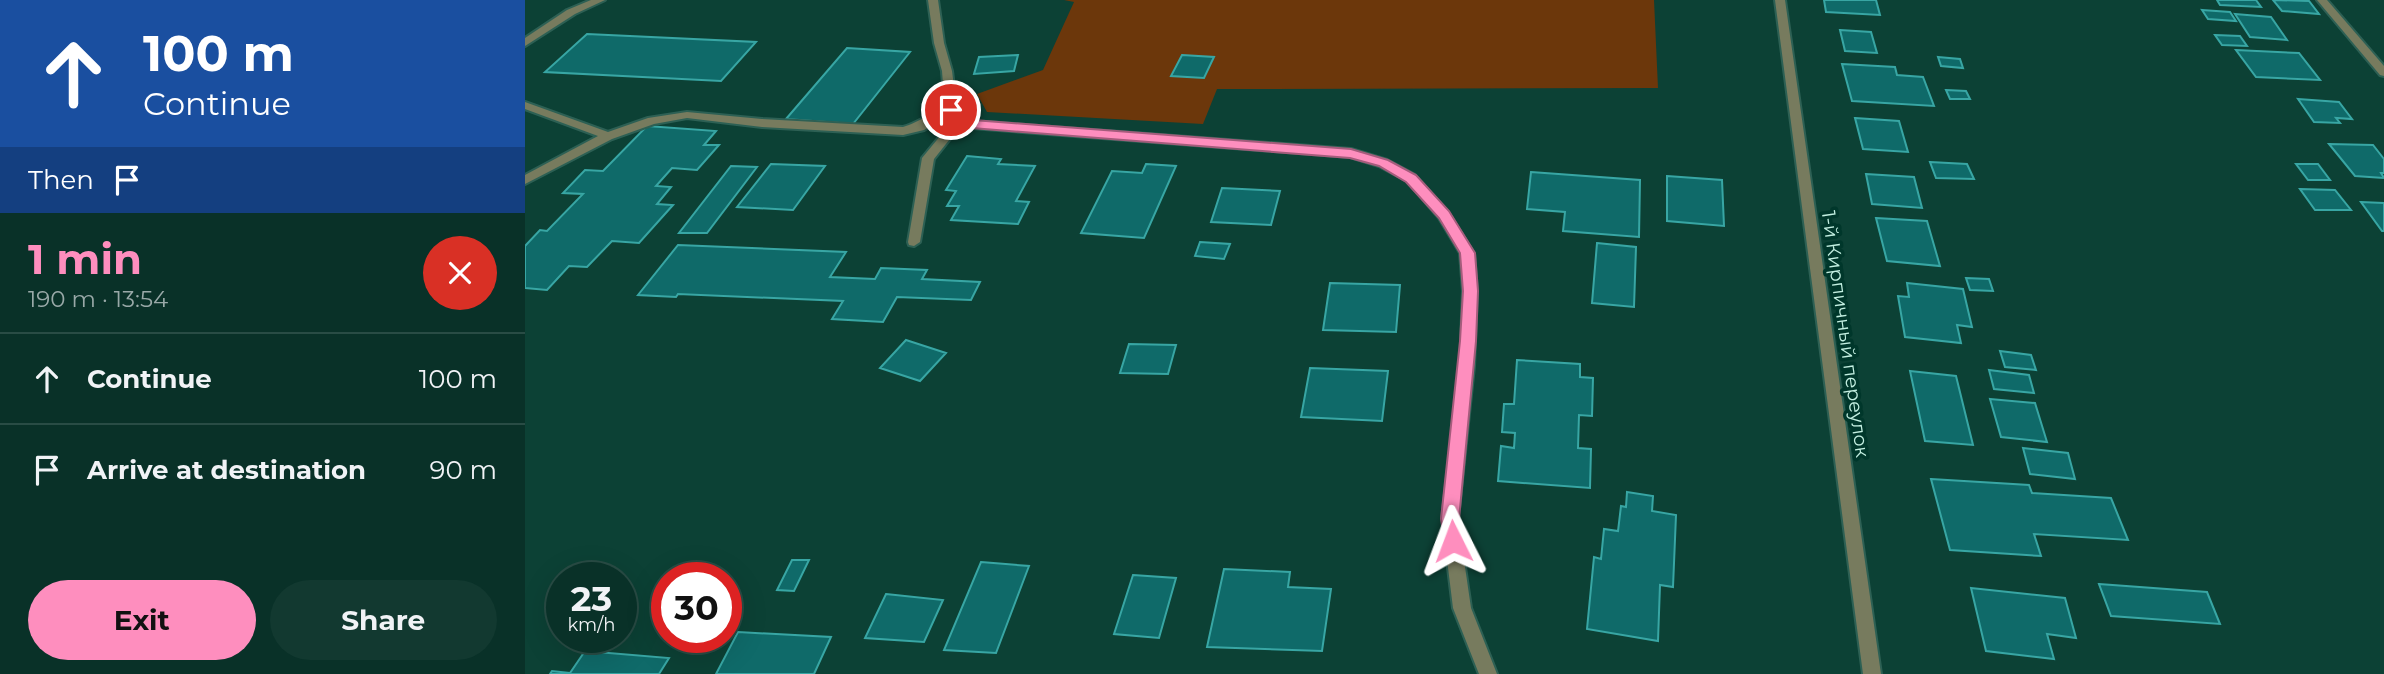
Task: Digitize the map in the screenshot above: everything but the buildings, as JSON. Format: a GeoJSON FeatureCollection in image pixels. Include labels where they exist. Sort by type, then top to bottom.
{"type":"FeatureCollection","features":[{"type":"Feature","properties":{"kind":"street"},"geometry":{"type":"LineString","coordinates":[[525,43],[571,12],[600,0]]}},
{"type":"Feature","properties":{"kind":"street"},"geometry":{"type":"LineString","coordinates":[[914,242],[927,158],[955,115],[939,43],[933,0]]}},
{"type":"Feature","properties":{"kind":"street","name":"1-й Кирпичный переулок"},"geometry":{"type":"LineString","coordinates":[[1780,0],[1873,674]]}},
{"type":"Feature","properties":{"kind":"street"},"geometry":{"type":"LineString","coordinates":[[2322,0],[2384,74]]}},
{"type":"Feature","properties":{"kind":"street"},"geometry":{"type":"LineString","coordinates":[[525,105],[608,136]]}},
{"type":"Feature","properties":{"kind":"street"},"geometry":{"type":"LineString","coordinates":[[525,180],[608,136],[652,121],[687,116],[903,131],[955,115],[972,124],[1351,153],[1383,163],[1411,178],[1444,215],[1467,253],[1470,291],[1467,366],[1450,519],[1462,608],[1488,674]]}},
{"type":"Feature","properties":{"kind":"shaded area"},"geometry":{"type":"Polygon","coordinates":[[[1064,0],[1654,0],[1658,88],[1217,89],[1203,124],[987,112],[977,94],[1043,70],[1074,2],[1064,0]]]}},
{"type":"Feature","properties":{"kind":"route"},"geometry":{"type":"LineString","coordinates":[[951,110],[959,120],[972,124],[1351,153],[1383,163],[1411,178],[1444,215],[1467,253],[1470,291],[1467,366],[1450,519],[1453,541]]}}]}
